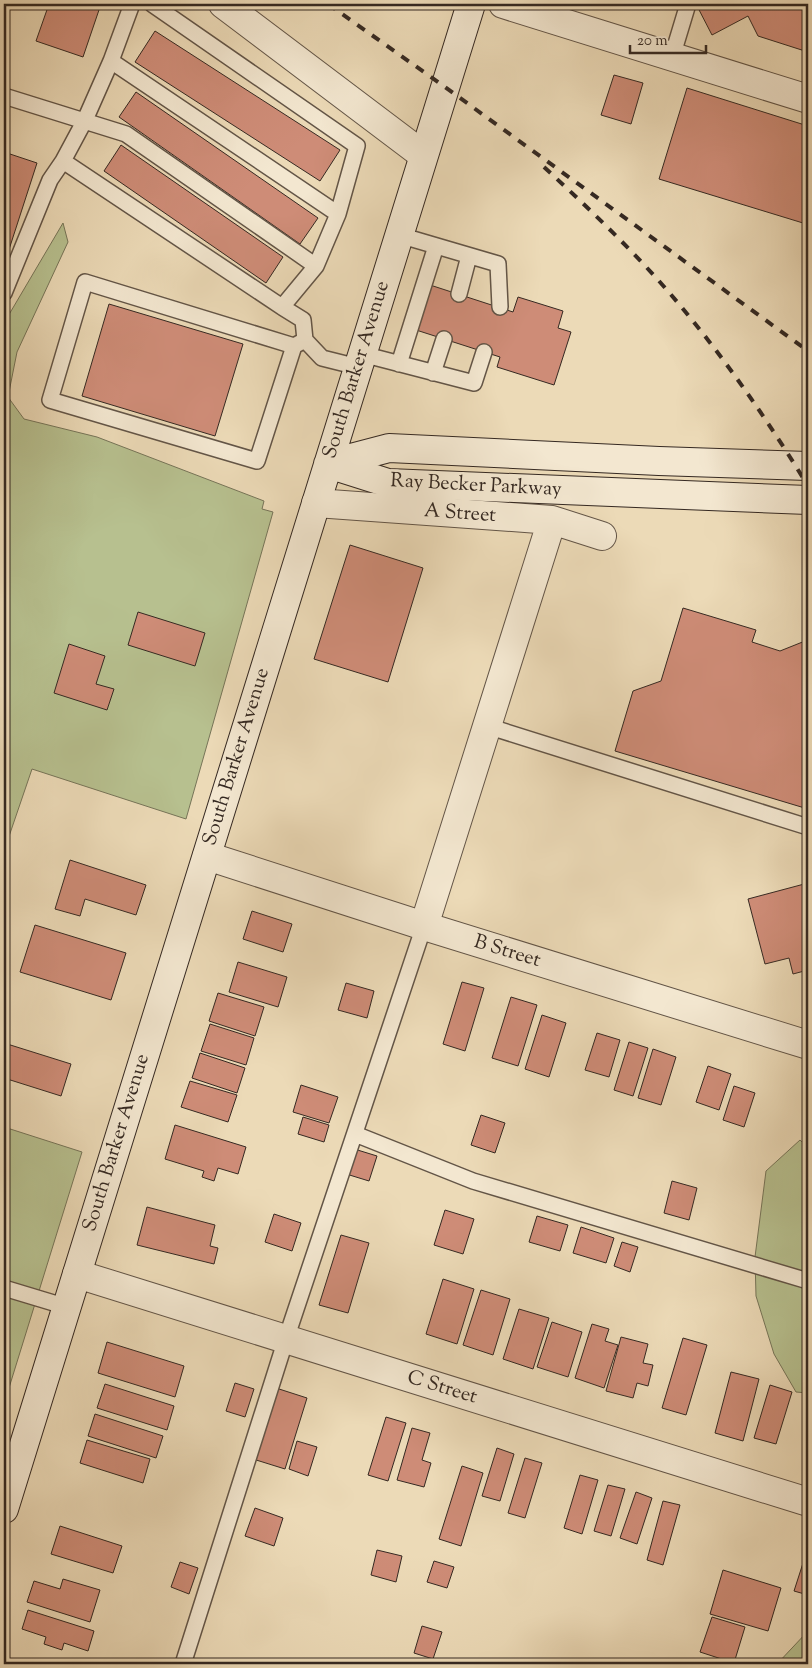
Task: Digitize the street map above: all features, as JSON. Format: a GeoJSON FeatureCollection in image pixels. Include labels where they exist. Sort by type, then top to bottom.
{"type":"FeatureCollection","features":[{"type":"Feature","properties":{"kind":"street"},"geometry":{"type":"LineString","coordinates":[[223,4],[424,155]]}},
{"type":"Feature","properties":{"kind":"street","name":"South Barker Avenue"},"geometry":{"type":"LineString","coordinates":[[5,1504],[471,4]]}},
{"type":"Feature","properties":{"kind":"street"},"geometry":{"type":"LineString","coordinates":[[503,4],[808,99]]}},
{"type":"Feature","properties":{"kind":"street","name":"Ray Becker Parkway"},"geometry":{"type":"LineString","coordinates":[[328,464],[389,448],[808,466]]}},
{"type":"Feature","properties":{"kind":"street","name":"Ray Becker Parkway"},"geometry":{"type":"LineString","coordinates":[[328,464],[388,482],[808,500]]}},
{"type":"Feature","properties":{"kind":"street","name":"A Street"},"geometry":{"type":"LineString","coordinates":[[316,504],[552,520],[602,536]]}},
{"type":"Feature","properties":{"kind":"street"},"geometry":{"type":"LineString","coordinates":[[424,926],[552,520]]}},
{"type":"Feature","properties":{"kind":"street","name":"B Street"},"geometry":{"type":"LineString","coordinates":[[206,856],[808,1045]]}},
{"type":"Feature","properties":{"kind":"street","name":"C Street"},"geometry":{"type":"LineString","coordinates":[[77,1274],[808,1502]]}},
{"type":"Feature","properties":{"kind":"lane"},"geometry":{"type":"LineString","coordinates":[[4,293],[50,180],[63,161],[85,120],[111,62],[132,4]]}},
{"type":"Feature","properties":{"kind":"lane"},"geometry":{"type":"LineString","coordinates":[[152,4],[357,146],[338,214],[316,266],[282,307]]}},
{"type":"Feature","properties":{"kind":"lane"},"geometry":{"type":"LineString","coordinates":[[672,57],[688,4]]}},
{"type":"Feature","properties":{"kind":"lane"},"geometry":{"type":"LineString","coordinates":[[111,62],[338,214]]}},
{"type":"Feature","properties":{"kind":"lane"},"geometry":{"type":"LineString","coordinates":[[4,96],[126,134],[316,266]]}},
{"type":"Feature","properties":{"kind":"lane"},"geometry":{"type":"LineString","coordinates":[[63,161],[303,320],[299,343],[257,461],[50,400],[85,282],[299,343],[322,358],[399,364],[474,383],[484,352]]}},
{"type":"Feature","properties":{"kind":"lane"},"geometry":{"type":"LineString","coordinates":[[399,235],[498,264],[500,307]]}},
{"type":"Feature","properties":{"kind":"lane"},"geometry":{"type":"LineString","coordinates":[[399,364],[436,246]]}},
{"type":"Feature","properties":{"kind":"lane"},"geometry":{"type":"LineString","coordinates":[[459,294],[469,256]]}},
{"type":"Feature","properties":{"kind":"lane"},"geometry":{"type":"LineString","coordinates":[[434,373],[444,339]]}},
{"type":"Feature","properties":{"kind":"lane"},"geometry":{"type":"LineString","coordinates":[[487,726],[808,826]]}},
{"type":"Feature","properties":{"kind":"lane"},"geometry":{"type":"LineString","coordinates":[[183,1664],[286,1339],[424,926]]}},
{"type":"Feature","properties":{"kind":"lane"},"geometry":{"type":"LineString","coordinates":[[354,1134],[473,1181],[808,1281]]}},
{"type":"Feature","properties":{"kind":"lane"},"geometry":{"type":"LineString","coordinates":[[4,1288],[67,1306]]}},
{"type":"Feature","properties":{"kind":"green space"},"geometry":{"type":"Polygon","coordinates":[[[63,223],[68,242],[17,352],[8,397],[24,419],[97,437],[264,501],[262,509],[273,512],[186,819],[32,769],[4,851],[4,323],[63,223]]]}},
{"type":"Feature","properties":{"kind":"green space"},"geometry":{"type":"Polygon","coordinates":[[[4,1127],[82,1152],[4,1404],[4,1127]]]}},
{"type":"Feature","properties":{"kind":"green space"},"geometry":{"type":"Polygon","coordinates":[[[800,1140],[808,1148],[808,1393],[796,1392],[774,1354],[756,1296],[755,1257],[766,1171],[800,1140]]]}},
{"type":"Feature","properties":{"kind":"green space"},"geometry":{"type":"Polygon","coordinates":[[[808,1631],[808,1664],[777,1664],[808,1631]]]}},
{"type":"Feature","properties":{"kind":"building"},"geometry":{"type":"Polygon","coordinates":[[[49,4],[101,4],[83,57],[36,41],[49,4]]]}},
{"type":"Feature","properties":{"kind":"building"},"geometry":{"type":"Polygon","coordinates":[[[696,4],[808,4],[808,52],[758,36],[748,16],[712,35],[696,4]]]}},
{"type":"Feature","properties":{"kind":"building"},"geometry":{"type":"Polygon","coordinates":[[[155,31],[340,150],[320,181],[135,62],[155,31]]]}},
{"type":"Feature","properties":{"kind":"building"},"geometry":{"type":"Polygon","coordinates":[[[614,75],[643,83],[631,124],[601,115],[614,75]]]}},
{"type":"Feature","properties":{"kind":"building"},"geometry":{"type":"Polygon","coordinates":[[[687,88],[808,126],[808,206],[803,223],[659,179],[687,88]]]}},
{"type":"Feature","properties":{"kind":"building"},"geometry":{"type":"Polygon","coordinates":[[[136,92],[318,218],[300,244],[119,117],[136,92]]]}},
{"type":"Feature","properties":{"kind":"building"},"geometry":{"type":"Polygon","coordinates":[[[121,145],[283,257],[266,283],[104,171],[121,145]]]}},
{"type":"Feature","properties":{"kind":"building"},"geometry":{"type":"Polygon","coordinates":[[[4,152],[37,163],[4,265],[4,152]]]}},
{"type":"Feature","properties":{"kind":"building"},"geometry":{"type":"Polygon","coordinates":[[[427,284],[513,312],[518,297],[563,311],[558,328],[571,332],[554,385],[497,367],[500,357],[413,329],[427,284]]]}},
{"type":"Feature","properties":{"kind":"building"},"geometry":{"type":"Polygon","coordinates":[[[109,304],[243,344],[215,436],[82,396],[109,304]]]}},
{"type":"Feature","properties":{"kind":"building"},"geometry":{"type":"Polygon","coordinates":[[[350,545],[423,568],[388,682],[314,659],[350,545]]]}},
{"type":"Feature","properties":{"kind":"building"},"geometry":{"type":"Polygon","coordinates":[[[683,608],[756,630],[752,642],[780,651],[805,641],[808,650],[808,809],[615,751],[633,691],[661,681],[683,608]]]}},
{"type":"Feature","properties":{"kind":"building"},"geometry":{"type":"Polygon","coordinates":[[[138,612],[205,633],[195,666],[128,645],[138,612]]]}},
{"type":"Feature","properties":{"kind":"building"},"geometry":{"type":"Polygon","coordinates":[[[69,644],[105,656],[96,684],[114,689],[107,710],[54,693],[69,644]]]}},
{"type":"Feature","properties":{"kind":"building"},"geometry":{"type":"Polygon","coordinates":[[[70,860],[146,885],[136,915],[85,899],[80,916],[55,909],[70,860]]]}},
{"type":"Feature","properties":{"kind":"building"},"geometry":{"type":"Polygon","coordinates":[[[808,883],[808,970],[793,974],[789,958],[765,964],[748,899],[808,883]]]}},
{"type":"Feature","properties":{"kind":"building"},"geometry":{"type":"Polygon","coordinates":[[[252,911],[292,924],[283,952],[243,939],[252,911]]]}},
{"type":"Feature","properties":{"kind":"building"},"geometry":{"type":"Polygon","coordinates":[[[35,925],[126,953],[111,1000],[20,972],[35,925]]]}},
{"type":"Feature","properties":{"kind":"building"},"geometry":{"type":"Polygon","coordinates":[[[238,962],[287,977],[278,1007],[229,992],[238,962]]]}},
{"type":"Feature","properties":{"kind":"building"},"geometry":{"type":"Polygon","coordinates":[[[462,982],[484,988],[465,1051],[443,1044],[462,982]]]}},
{"type":"Feature","properties":{"kind":"building"},"geometry":{"type":"Polygon","coordinates":[[[346,983],[374,991],[367,1018],[338,1010],[346,983]]]}},
{"type":"Feature","properties":{"kind":"building"},"geometry":{"type":"Polygon","coordinates":[[[218,993],[264,1007],[255,1036],[209,1021],[218,993]]]}},
{"type":"Feature","properties":{"kind":"building"},"geometry":{"type":"Polygon","coordinates":[[[511,997],[537,1005],[518,1066],[492,1058],[511,997]]]}},
{"type":"Feature","properties":{"kind":"building"},"geometry":{"type":"Polygon","coordinates":[[[542,1015],[566,1023],[549,1077],[525,1069],[542,1015]]]}},
{"type":"Feature","properties":{"kind":"building"},"geometry":{"type":"Polygon","coordinates":[[[210,1024],[254,1038],[246,1065],[201,1051],[210,1024]]]}},
{"type":"Feature","properties":{"kind":"building"},"geometry":{"type":"Polygon","coordinates":[[[597,1033],[620,1040],[609,1077],[585,1070],[597,1033]]]}},
{"type":"Feature","properties":{"kind":"building"},"geometry":{"type":"Polygon","coordinates":[[[629,1042],[648,1048],[633,1096],[614,1090],[629,1042]]]}},
{"type":"Feature","properties":{"kind":"building"},"geometry":{"type":"Polygon","coordinates":[[[4,1043],[71,1064],[61,1096],[4,1078],[4,1043]]]}},
{"type":"Feature","properties":{"kind":"building"},"geometry":{"type":"Polygon","coordinates":[[[653,1049],[676,1057],[661,1105],[638,1098],[653,1049]]]}},
{"type":"Feature","properties":{"kind":"building"},"geometry":{"type":"Polygon","coordinates":[[[200,1053],[245,1068],[237,1093],[192,1078],[200,1053]]]}},
{"type":"Feature","properties":{"kind":"building"},"geometry":{"type":"Polygon","coordinates":[[[708,1066],[731,1074],[719,1110],[696,1102],[708,1066]]]}},
{"type":"Feature","properties":{"kind":"building"},"geometry":{"type":"Polygon","coordinates":[[[190,1081],[237,1095],[228,1122],[181,1107],[190,1081]]]}},
{"type":"Feature","properties":{"kind":"building"},"geometry":{"type":"Polygon","coordinates":[[[301,1085],[338,1097],[329,1123],[293,1112],[301,1085]]]}},
{"type":"Feature","properties":{"kind":"building"},"geometry":{"type":"Polygon","coordinates":[[[734,1086],[755,1093],[744,1127],[723,1120],[734,1086]]]}},
{"type":"Feature","properties":{"kind":"building"},"geometry":{"type":"Polygon","coordinates":[[[481,1115],[505,1123],[495,1153],[471,1145],[481,1115]]]}},
{"type":"Feature","properties":{"kind":"building"},"geometry":{"type":"Polygon","coordinates":[[[303,1117],[329,1125],[324,1142],[298,1134],[303,1117]]]}},
{"type":"Feature","properties":{"kind":"building"},"geometry":{"type":"Polygon","coordinates":[[[175,1125],[246,1147],[238,1174],[218,1168],[214,1181],[202,1177],[204,1171],[165,1159],[175,1125]]]}},
{"type":"Feature","properties":{"kind":"building"},"geometry":{"type":"Polygon","coordinates":[[[351,1148],[377,1156],[369,1181],[343,1173],[351,1148]]]}},
{"type":"Feature","properties":{"kind":"building"},"geometry":{"type":"Polygon","coordinates":[[[672,1181],[697,1188],[689,1220],[664,1213],[672,1181]]]}},
{"type":"Feature","properties":{"kind":"building"},"geometry":{"type":"Polygon","coordinates":[[[147,1207],[215,1225],[210,1246],[218,1248],[214,1264],[137,1245],[147,1207]]]}},
{"type":"Feature","properties":{"kind":"building"},"geometry":{"type":"Polygon","coordinates":[[[445,1210],[474,1219],[463,1254],[434,1245],[445,1210]]]}},
{"type":"Feature","properties":{"kind":"building"},"geometry":{"type":"Polygon","coordinates":[[[274,1214],[301,1223],[292,1251],[265,1242],[274,1214]]]}},
{"type":"Feature","properties":{"kind":"building"},"geometry":{"type":"Polygon","coordinates":[[[537,1216],[568,1225],[560,1251],[529,1242],[537,1216]]]}},
{"type":"Feature","properties":{"kind":"building"},"geometry":{"type":"Polygon","coordinates":[[[581,1227],[614,1238],[606,1263],[573,1253],[581,1227]]]}},
{"type":"Feature","properties":{"kind":"building"},"geometry":{"type":"Polygon","coordinates":[[[341,1235],[369,1243],[348,1313],[319,1305],[341,1235]]]}},
{"type":"Feature","properties":{"kind":"building"},"geometry":{"type":"Polygon","coordinates":[[[622,1242],[638,1247],[630,1272],[614,1266],[622,1242]]]}},
{"type":"Feature","properties":{"kind":"building"},"geometry":{"type":"Polygon","coordinates":[[[443,1279],[474,1289],[457,1344],[426,1334],[443,1279]]]}},
{"type":"Feature","properties":{"kind":"building"},"geometry":{"type":"Polygon","coordinates":[[[481,1290],[510,1299],[493,1355],[463,1345],[481,1290]]]}},
{"type":"Feature","properties":{"kind":"building"},"geometry":{"type":"Polygon","coordinates":[[[519,1309],[549,1318],[533,1369],[503,1359],[519,1309]]]}},
{"type":"Feature","properties":{"kind":"building"},"geometry":{"type":"Polygon","coordinates":[[[552,1322],[582,1332],[568,1377],[537,1367],[552,1322]]]}},
{"type":"Feature","properties":{"kind":"building"},"geometry":{"type":"Polygon","coordinates":[[[592,1324],[609,1329],[605,1341],[618,1345],[604,1388],[575,1378],[592,1324]]]}},
{"type":"Feature","properties":{"kind":"building"},"geometry":{"type":"Polygon","coordinates":[[[621,1337],[648,1344],[643,1363],[653,1365],[648,1386],[637,1383],[633,1398],[606,1391],[621,1337]]]}},
{"type":"Feature","properties":{"kind":"building"},"geometry":{"type":"Polygon","coordinates":[[[683,1338],[707,1345],[686,1415],[662,1408],[683,1338]]]}},
{"type":"Feature","properties":{"kind":"building"},"geometry":{"type":"Polygon","coordinates":[[[107,1342],[184,1366],[175,1397],[98,1373],[107,1342]]]}},
{"type":"Feature","properties":{"kind":"building"},"geometry":{"type":"Polygon","coordinates":[[[731,1372],[759,1379],[743,1441],[715,1433],[731,1372]]]}},
{"type":"Feature","properties":{"kind":"building"},"geometry":{"type":"Polygon","coordinates":[[[235,1383],[254,1389],[245,1417],[226,1411],[235,1383]]]}},
{"type":"Feature","properties":{"kind":"building"},"geometry":{"type":"Polygon","coordinates":[[[105,1384],[174,1406],[167,1430],[97,1408],[105,1384]]]}},
{"type":"Feature","properties":{"kind":"building"},"geometry":{"type":"Polygon","coordinates":[[[770,1385],[792,1392],[776,1444],[754,1438],[770,1385]]]}},
{"type":"Feature","properties":{"kind":"building"},"geometry":{"type":"Polygon","coordinates":[[[276,1388],[307,1398],[285,1469],[253,1459],[276,1388]]]}},
{"type":"Feature","properties":{"kind":"building"},"geometry":{"type":"Polygon","coordinates":[[[95,1414],[163,1436],[156,1458],[88,1436],[95,1414]]]}},
{"type":"Feature","properties":{"kind":"building"},"geometry":{"type":"Polygon","coordinates":[[[386,1417],[406,1423],[388,1481],[368,1475],[386,1417]]]}},
{"type":"Feature","properties":{"kind":"building"},"geometry":{"type":"Polygon","coordinates":[[[412,1428],[430,1433],[422,1460],[431,1463],[424,1487],[397,1480],[412,1428]]]}},
{"type":"Feature","properties":{"kind":"building"},"geometry":{"type":"Polygon","coordinates":[[[87,1440],[150,1459],[143,1483],[80,1463],[87,1440]]]}},
{"type":"Feature","properties":{"kind":"building"},"geometry":{"type":"Polygon","coordinates":[[[297,1441],[317,1447],[308,1476],[289,1469],[297,1441]]]}},
{"type":"Feature","properties":{"kind":"building"},"geometry":{"type":"Polygon","coordinates":[[[497,1448],[514,1454],[500,1501],[482,1496],[497,1448]]]}},
{"type":"Feature","properties":{"kind":"building"},"geometry":{"type":"Polygon","coordinates":[[[525,1458],[542,1463],[525,1518],[508,1513],[525,1458]]]}},
{"type":"Feature","properties":{"kind":"building"},"geometry":{"type":"Polygon","coordinates":[[[462,1466],[483,1473],[461,1546],[439,1539],[462,1466]]]}},
{"type":"Feature","properties":{"kind":"building"},"geometry":{"type":"Polygon","coordinates":[[[580,1475],[598,1480],[582,1534],[564,1528],[580,1475]]]}},
{"type":"Feature","properties":{"kind":"building"},"geometry":{"type":"Polygon","coordinates":[[[608,1485],[625,1489],[611,1536],[594,1531],[608,1485]]]}},
{"type":"Feature","properties":{"kind":"building"},"geometry":{"type":"Polygon","coordinates":[[[636,1492],[652,1498],[637,1544],[620,1538],[636,1492]]]}},
{"type":"Feature","properties":{"kind":"building"},"geometry":{"type":"Polygon","coordinates":[[[663,1501],[680,1505],[663,1565],[647,1560],[663,1501]]]}},
{"type":"Feature","properties":{"kind":"building"},"geometry":{"type":"Polygon","coordinates":[[[255,1508],[283,1518],[274,1546],[245,1536],[255,1508]]]}},
{"type":"Feature","properties":{"kind":"building"},"geometry":{"type":"Polygon","coordinates":[[[60,1526],[122,1546],[113,1573],[51,1554],[60,1526]]]}},
{"type":"Feature","properties":{"kind":"building"},"geometry":{"type":"Polygon","coordinates":[[[377,1550],[402,1556],[396,1582],[371,1575],[377,1550]]]}},
{"type":"Feature","properties":{"kind":"building"},"geometry":{"type":"Polygon","coordinates":[[[804,1560],[808,1562],[808,1595],[794,1591],[804,1560]]]}},
{"type":"Feature","properties":{"kind":"building"},"geometry":{"type":"Polygon","coordinates":[[[434,1561],[454,1567],[447,1588],[427,1582],[434,1561]]]}},
{"type":"Feature","properties":{"kind":"building"},"geometry":{"type":"Polygon","coordinates":[[[180,1562],[198,1568],[189,1594],[171,1587],[180,1562]]]}},
{"type":"Feature","properties":{"kind":"building"},"geometry":{"type":"Polygon","coordinates":[[[723,1570],[781,1588],[768,1631],[710,1614],[723,1570]]]}},
{"type":"Feature","properties":{"kind":"building"},"geometry":{"type":"Polygon","coordinates":[[[63,1579],[100,1590],[90,1622],[27,1602],[34,1581],[60,1589],[63,1579]]]}},
{"type":"Feature","properties":{"kind":"building"},"geometry":{"type":"Polygon","coordinates":[[[28,1610],[94,1631],[88,1651],[64,1643],[62,1650],[44,1644],[46,1637],[22,1629],[28,1610]]]}},
{"type":"Feature","properties":{"kind":"building"},"geometry":{"type":"Polygon","coordinates":[[[712,1617],[745,1627],[734,1663],[700,1652],[712,1617]]]}},
{"type":"Feature","properties":{"kind":"building"},"geometry":{"type":"Polygon","coordinates":[[[422,1626],[442,1632],[433,1659],[414,1653],[422,1626]]]}},
{"type":"Feature","properties":{"kind":"railway"},"geometry":{"type":"LineString","coordinates":[[328,4],[808,351]]}},
{"type":"Feature","properties":{"kind":"railway"},"geometry":{"type":"LineString","coordinates":[[544,167],[588,208],[645,266],[700,329],[774,432],[808,486]]}}]}
